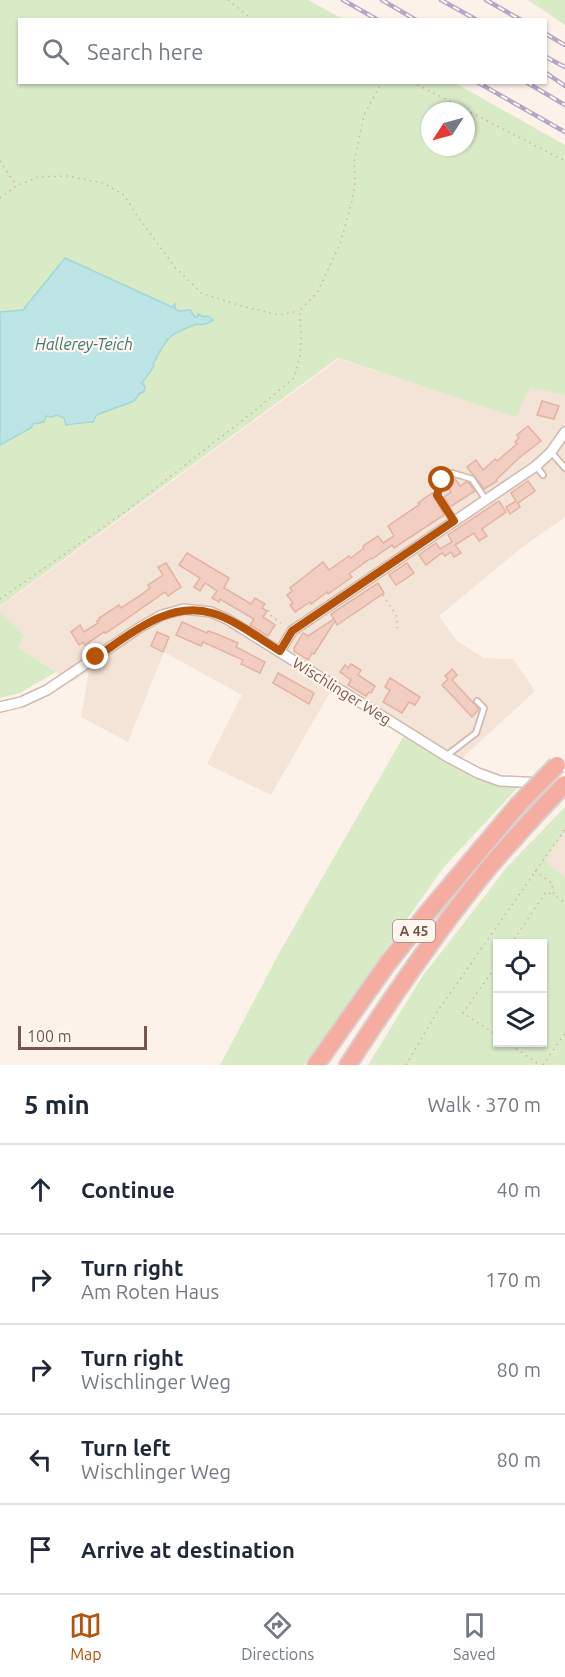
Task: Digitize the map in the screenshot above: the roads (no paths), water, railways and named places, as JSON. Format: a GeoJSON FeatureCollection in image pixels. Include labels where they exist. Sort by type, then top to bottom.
{"type":"FeatureCollection","features":[{"type":"Feature","properties":{"kind":"highway","name":"A 45"},"geometry":{"type":"LineString","coordinates":[[325,1065],[356,1011],[388,963],[518,805],[561,761]]}},
{"type":"Feature","properties":{"kind":"highway","name":"A 45"},"geometry":{"type":"LineString","coordinates":[[349,1063],[444,924],[490,866],[565,784]]}},
{"type":"Feature","properties":{"kind":"highway"},"geometry":{"type":"LineString","coordinates":[[316,1065],[356,1011]]}},
{"type":"Feature","properties":{"kind":"street"},"geometry":{"type":"LineString","coordinates":[[280,651],[292,631],[536,466],[551,452],[565,432]]}},
{"type":"Feature","properties":{"kind":"street","name":"Wischlinger Weg"},"geometry":{"type":"LineString","coordinates":[[0,707],[21,702],[47,690],[162,615],[184,609],[211,612],[227,619],[333,687],[478,773],[500,781],[565,784]]}},
{"type":"Feature","properties":{"kind":"lane"},"geometry":{"type":"LineString","coordinates":[[551,452],[565,468]]}},
{"type":"Feature","properties":{"kind":"lane"},"geometry":{"type":"LineString","coordinates":[[536,466],[543,475]]}},
{"type":"Feature","properties":{"kind":"lane"},"geometry":{"type":"LineString","coordinates":[[454,521],[437,495],[442,480],[452,473],[472,479],[486,500]]}},
{"type":"Feature","properties":{"kind":"lane"},"geometry":{"type":"LineString","coordinates":[[446,756],[476,733],[484,708],[477,701]]}},
{"type":"Feature","properties":{"kind":"water","name":"Hallerey-Teich"},"geometry":{"type":"Polygon","coordinates":[[[65,258],[172,307],[175,304],[175,309],[179,311],[190,310],[195,317],[198,314],[208,316],[213,320],[187,328],[169,338],[142,383],[145,387],[144,392],[140,393],[134,401],[99,414],[93,422],[66,425],[64,418],[57,415],[46,416],[44,422],[33,424],[31,428],[0,445],[0,312],[23,310],[65,258]]]}},
{"type":"Feature","properties":{"kind":"railway"},"geometry":{"type":"LineString","coordinates":[[343,0],[374,18]]}},
{"type":"Feature","properties":{"kind":"railway"},"geometry":{"type":"LineString","coordinates":[[382,0],[413,18]]}},
{"type":"Feature","properties":{"kind":"railway"},"geometry":{"type":"LineString","coordinates":[[441,0],[473,18]]}},
{"type":"Feature","properties":{"kind":"railway"},"geometry":{"type":"LineString","coordinates":[[486,0],[518,18]]}},
{"type":"Feature","properties":{"kind":"railway"},"geometry":{"type":"LineString","coordinates":[[547,35],[565,45]]}},
{"type":"Feature","properties":{"kind":"railway"},"geometry":{"type":"LineString","coordinates":[[547,58],[565,67]]}},
{"type":"Feature","properties":{"kind":"railway"},"geometry":{"type":"LineString","coordinates":[[547,74],[565,86]]}},
{"type":"Feature","properties":{"kind":"railway"},"geometry":{"type":"LineString","coordinates":[[481,84],[565,132]]}},
{"type":"Feature","properties":{"kind":"railway"},"geometry":{"type":"LineString","coordinates":[[529,84],[565,105]]}}]}
